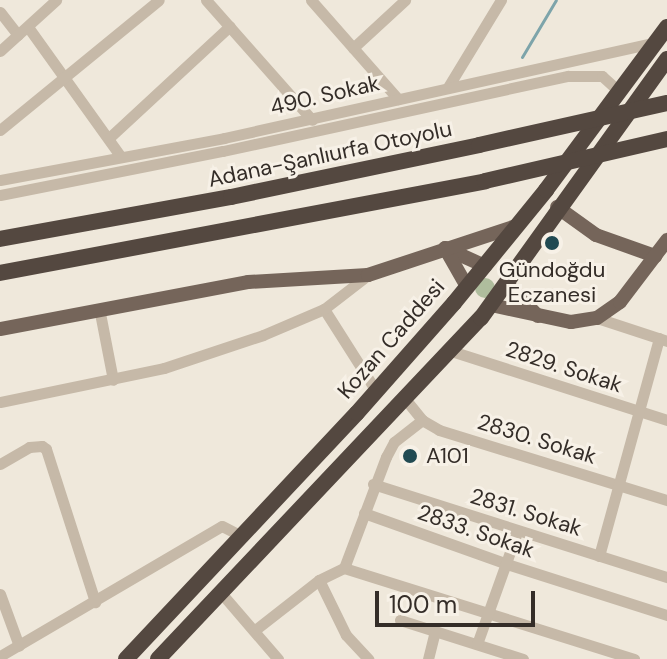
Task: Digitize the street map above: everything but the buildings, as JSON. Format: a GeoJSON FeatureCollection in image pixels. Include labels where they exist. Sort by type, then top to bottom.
{"type":"FeatureCollection","features":[{"type":"Feature","properties":{"kind":"highway","name":"Kozan Caddesi"},"geometry":{"type":"LineString","coordinates":[[126,659],[376,391],[485,266],[667,27]]}},
{"type":"Feature","properties":{"kind":"highway"},"geometry":{"type":"LineString","coordinates":[[158,659],[406,400],[498,295],[557,207],[667,59]]}},
{"type":"Feature","properties":{"kind":"highway","name":"Adana-Şanlıurfa Otoyolu"},"geometry":{"type":"LineString","coordinates":[[0,239],[231,197],[667,103]]}},
{"type":"Feature","properties":{"kind":"highway"},"geometry":{"type":"LineString","coordinates":[[0,273],[485,181],[667,139]]}},
{"type":"Feature","properties":{"kind":"highway"},"geometry":{"type":"LineString","coordinates":[[485,266],[498,295]]}},
{"type":"Feature","properties":{"kind":"highway"},"geometry":{"type":"LineString","coordinates":[[466,285],[474,301],[498,295]]}},
{"type":"Feature","properties":{"kind":"main road"},"geometry":{"type":"LineString","coordinates":[[557,207],[596,235],[655,256]]}},
{"type":"Feature","properties":{"kind":"main road"},"geometry":{"type":"LineString","coordinates":[[0,329],[100,313],[248,282],[368,275],[516,226]]}},
{"type":"Feature","properties":{"kind":"main road"},"geometry":{"type":"LineString","coordinates":[[498,295],[538,316],[571,322],[597,318],[620,302],[667,240]]}},
{"type":"Feature","properties":{"kind":"main road"},"geometry":{"type":"LineString","coordinates":[[445,248],[485,266]]}},
{"type":"Feature","properties":{"kind":"main road"},"geometry":{"type":"LineString","coordinates":[[445,248],[466,285]]}},
{"type":"Feature","properties":{"kind":"main road"},"geometry":{"type":"LineString","coordinates":[[498,295],[538,316]]}},
{"type":"Feature","properties":{"kind":"street"},"geometry":{"type":"LineString","coordinates":[[0,51],[56,0]]}},
{"type":"Feature","properties":{"kind":"street"},"geometry":{"type":"LineString","coordinates":[[0,130],[159,0]]}},
{"type":"Feature","properties":{"kind":"street"},"geometry":{"type":"LineString","coordinates":[[206,0],[312,120]]}},
{"type":"Feature","properties":{"kind":"street"},"geometry":{"type":"LineString","coordinates":[[311,0],[398,99]]}},
{"type":"Feature","properties":{"kind":"street"},"geometry":{"type":"LineString","coordinates":[[353,48],[405,0]]}},
{"type":"Feature","properties":{"kind":"street"},"geometry":{"type":"LineString","coordinates":[[448,87],[501,0]]}},
{"type":"Feature","properties":{"kind":"street"},"geometry":{"type":"LineString","coordinates":[[0,12],[18,35]]}},
{"type":"Feature","properties":{"kind":"street"},"geometry":{"type":"LineString","coordinates":[[110,137],[230,26]]}},
{"type":"Feature","properties":{"kind":"street"},"geometry":{"type":"LineString","coordinates":[[28,27],[110,137],[121,157]]}},
{"type":"Feature","properties":{"kind":"street","name":"490. Sokak"},"geometry":{"type":"LineString","coordinates":[[0,180],[312,120],[657,42]]}},
{"type":"Feature","properties":{"kind":"street"},"geometry":{"type":"LineString","coordinates":[[0,195],[223,151],[568,76],[602,76],[620,92]]}},
{"type":"Feature","properties":{"kind":"street"},"geometry":{"type":"LineString","coordinates":[[0,402],[113,380],[263,335],[324,309],[368,275]]}},
{"type":"Feature","properties":{"kind":"street"},"geometry":{"type":"LineString","coordinates":[[324,309],[376,391]]}},
{"type":"Feature","properties":{"kind":"street"},"geometry":{"type":"LineString","coordinates":[[100,313],[113,380]]}},
{"type":"Feature","properties":{"kind":"street"},"geometry":{"type":"LineString","coordinates":[[597,318],[663,339],[638,411],[599,556]]}},
{"type":"Feature","properties":{"kind":"street","name":"2829. Sokak"},"geometry":{"type":"LineString","coordinates":[[448,350],[667,420]]}},
{"type":"Feature","properties":{"kind":"street","name":"2830. Sokak"},"geometry":{"type":"LineString","coordinates":[[406,400],[422,420],[439,430],[667,500]]}},
{"type":"Feature","properties":{"kind":"street"},"geometry":{"type":"LineString","coordinates":[[344,568],[373,484],[394,442],[422,420]]}},
{"type":"Feature","properties":{"kind":"street"},"geometry":{"type":"LineString","coordinates":[[380,425],[394,442]]}},
{"type":"Feature","properties":{"kind":"street"},"geometry":{"type":"LineString","coordinates":[[0,464],[29,447],[42,446],[46,449],[95,602]]}},
{"type":"Feature","properties":{"kind":"street","name":"2831. Sokak"},"geometry":{"type":"LineString","coordinates":[[373,484],[667,577]]}},
{"type":"Feature","properties":{"kind":"street","name":"2833. Sokak"},"geometry":{"type":"LineString","coordinates":[[364,513],[507,564],[667,615]]}},
{"type":"Feature","properties":{"kind":"street"},"geometry":{"type":"LineString","coordinates":[[0,656],[222,526],[240,535]]}},
{"type":"Feature","properties":{"kind":"street"},"geometry":{"type":"LineString","coordinates":[[477,644],[517,532]]}},
{"type":"Feature","properties":{"kind":"street"},"geometry":{"type":"LineString","coordinates":[[255,630],[319,580],[344,568],[634,659]]}},
{"type":"Feature","properties":{"kind":"street"},"geometry":{"type":"LineString","coordinates":[[319,580],[346,635],[368,659]]}},
{"type":"Feature","properties":{"kind":"street"},"geometry":{"type":"LineString","coordinates":[[0,594],[19,646]]}},
{"type":"Feature","properties":{"kind":"street"},"geometry":{"type":"LineString","coordinates":[[222,594],[276,658]]}},
{"type":"Feature","properties":{"kind":"street"},"geometry":{"type":"LineString","coordinates":[[400,620],[519,658]]}},
{"type":"Feature","properties":{"kind":"street"},"geometry":{"type":"LineString","coordinates":[[428,659],[435,631]]}},
{"type":"Feature","properties":{"kind":"green space"},"geometry":{"type":"Polygon","coordinates":[[[485,278],[492,281],[495,288],[492,295],[485,298],[478,295],[475,288],[478,281],[485,278]]]}},
{"type":"Feature","properties":{"kind":"waterway"},"geometry":{"type":"LineString","coordinates":[[522,57],[556,0]]}},
{"type":"Feature","properties":{"kind":"place","name":"Gündoğdu Eczanesi"},"geometry":{"type":"Point","coordinates":[552,243]}},
{"type":"Feature","properties":{"kind":"place","name":"A101"},"geometry":{"type":"Point","coordinates":[410,456]}}]}
